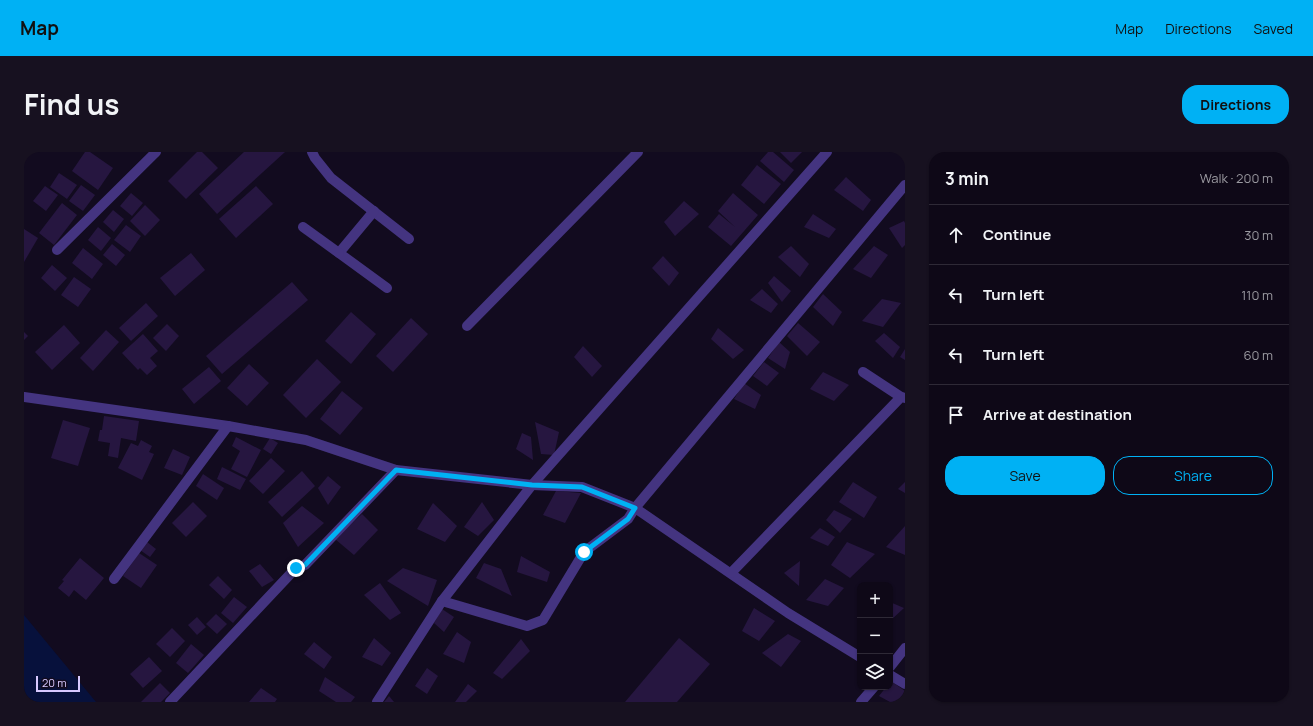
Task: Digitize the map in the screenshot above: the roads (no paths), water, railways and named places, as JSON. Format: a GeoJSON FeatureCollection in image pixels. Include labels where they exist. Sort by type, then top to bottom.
{"type":"FeatureCollection","features":[{"type":"Feature","properties":{"kind":"street"},"geometry":{"type":"LineString","coordinates":[[57,250],[156,152]]}},
{"type":"Feature","properties":{"kind":"street"},"geometry":{"type":"LineString","coordinates":[[312,152],[314,158],[331,178],[409,239]]}},
{"type":"Feature","properties":{"kind":"street"},"geometry":{"type":"LineString","coordinates":[[467,326],[638,152]]}},
{"type":"Feature","properties":{"kind":"street"},"geometry":{"type":"LineString","coordinates":[[377,702],[442,601],[532,485],[827,152]]}},
{"type":"Feature","properties":{"kind":"street"},"geometry":{"type":"LineString","coordinates":[[442,601],[527,626],[543,620],[584,552],[628,519],[635,508],[905,185]]}},
{"type":"Feature","properties":{"kind":"street"},"geometry":{"type":"LineString","coordinates":[[339,253],[374,212]]}},
{"type":"Feature","properties":{"kind":"street"},"geometry":{"type":"LineString","coordinates":[[304,227],[387,288]]}},
{"type":"Feature","properties":{"kind":"street"},"geometry":{"type":"LineString","coordinates":[[731,573],[903,398],[863,372]]}},
{"type":"Feature","properties":{"kind":"street"},"geometry":{"type":"LineString","coordinates":[[24,397],[228,426],[306,440],[396,470],[532,485],[582,487],[635,508],[788,613],[857,654]]}},
{"type":"Feature","properties":{"kind":"street"},"geometry":{"type":"LineString","coordinates":[[114,579],[228,426]]}},
{"type":"Feature","properties":{"kind":"street"},"geometry":{"type":"LineString","coordinates":[[170,702],[296,568],[305,565],[396,470]]}},
{"type":"Feature","properties":{"kind":"street"},"geometry":{"type":"LineString","coordinates":[[893,663],[905,648]]}},
{"type":"Feature","properties":{"kind":"street"},"geometry":{"type":"LineString","coordinates":[[893,677],[905,684]]}},
{"type":"Feature","properties":{"kind":"street"},"geometry":{"type":"LineString","coordinates":[[861,702],[871,690]]}}]}
